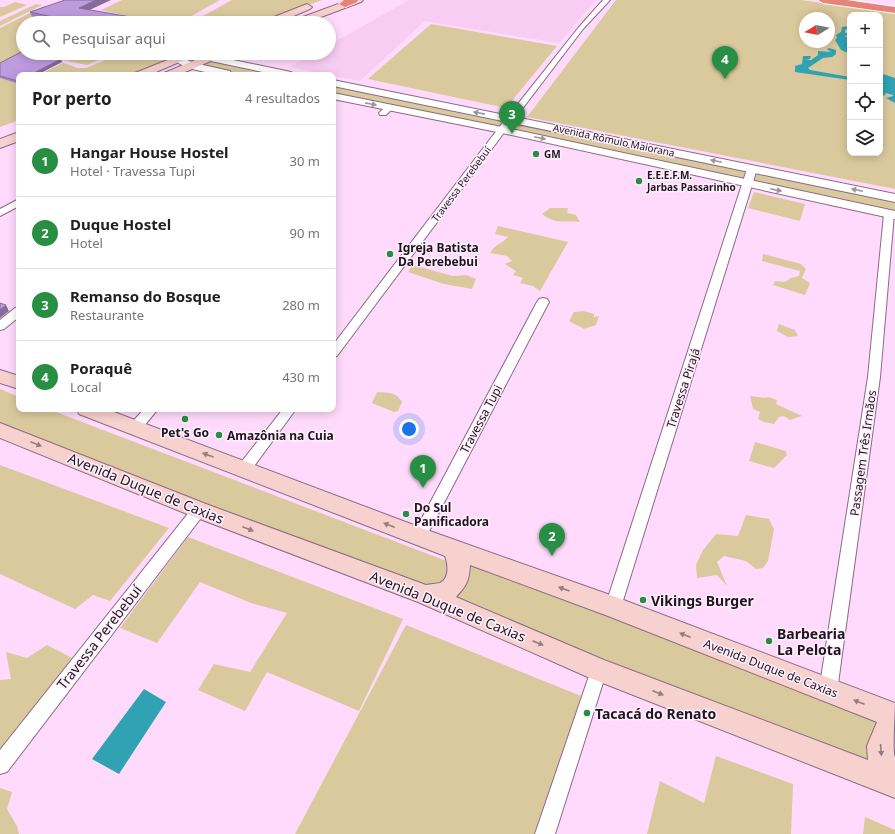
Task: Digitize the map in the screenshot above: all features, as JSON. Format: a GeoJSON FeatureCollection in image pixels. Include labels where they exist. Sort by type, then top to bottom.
{"type":"FeatureCollection","features":[{"type":"Feature","properties":{"kind":"highway"},"geometry":{"type":"LineString","coordinates":[[823,0],[895,10]]}},
{"type":"Feature","properties":{"kind":"main road"},"geometry":{"type":"LineString","coordinates":[[286,16],[319,2]]}},
{"type":"Feature","properties":{"kind":"main road"},"geometry":{"type":"LineString","coordinates":[[314,16],[351,2]]}},
{"type":"Feature","properties":{"kind":"main road"},"geometry":{"type":"LineString","coordinates":[[286,16],[297,16]]}},
{"type":"Feature","properties":{"kind":"main road"},"geometry":{"type":"LineString","coordinates":[[146,72],[176,60]]}},
{"type":"Feature","properties":{"kind":"main road"},"geometry":{"type":"LineString","coordinates":[[176,72],[204,60]]}},
{"type":"Feature","properties":{"kind":"main road"},"geometry":{"type":"LineString","coordinates":[[0,144],[16,137]]}},
{"type":"Feature","properties":{"kind":"main road"},"geometry":{"type":"LineString","coordinates":[[0,376],[16,382]]}},
{"type":"Feature","properties":{"kind":"main road","name":"Avenida Duque de Caxias"},"geometry":{"type":"LineString","coordinates":[[100,412],[134,428],[419,537],[613,607],[895,716]]}},
{"type":"Feature","properties":{"kind":"main road","name":"Avenida Duque de Caxias"},"geometry":{"type":"LineString","coordinates":[[0,430],[199,510],[426,595],[598,670],[895,784]]}},
{"type":"Feature","properties":{"kind":"main road"},"geometry":{"type":"LineString","coordinates":[[426,595],[446,592],[458,579],[459,563],[452,548]]}},
{"type":"Feature","properties":{"kind":"main road"},"geometry":{"type":"LineString","coordinates":[[895,723],[886,728],[879,746],[883,762],[895,778]]}},
{"type":"Feature","properties":{"kind":"street","name":"Travessa Perebebuí"},"geometry":{"type":"LineString","coordinates":[[336,349],[581,28],[607,0]]}},
{"type":"Feature","properties":{"kind":"street"},"geometry":{"type":"LineString","coordinates":[[180,60],[191,66],[220,72]]}},
{"type":"Feature","properties":{"kind":"street"},"geometry":{"type":"LineString","coordinates":[[219,60],[277,72]]}},
{"type":"Feature","properties":{"kind":"street","name":"Avenida Rômulo Maiorana"},"geometry":{"type":"LineString","coordinates":[[336,84],[895,198]]}},
{"type":"Feature","properties":{"kind":"street","name":"Avenida Rômulo Maiorana"},"geometry":{"type":"LineString","coordinates":[[336,97],[387,110],[502,130],[892,215]]}},
{"type":"Feature","properties":{"kind":"street","name":"Travessa Pirajá"},"geometry":{"type":"LineString","coordinates":[[613,607],[752,169]]}},
{"type":"Feature","properties":{"kind":"street"},"geometry":{"type":"LineString","coordinates":[[0,213],[16,204]]}},
{"type":"Feature","properties":{"kind":"street","name":"Passagem Três Irmãos"},"geometry":{"type":"LineString","coordinates":[[828,690],[874,377],[892,215]]}},
{"type":"Feature","properties":{"kind":"street","name":"Travessa Tupi"},"geometry":{"type":"LineString","coordinates":[[419,537],[543,302]]}},
{"type":"Feature","properties":{"kind":"street"},"geometry":{"type":"LineString","coordinates":[[0,326],[16,313]]}},
{"type":"Feature","properties":{"kind":"street"},"geometry":{"type":"LineString","coordinates":[[134,428],[149,412]]}},
{"type":"Feature","properties":{"kind":"street"},"geometry":{"type":"LineString","coordinates":[[244,469],[288,412]]}},
{"type":"Feature","properties":{"kind":"street","name":"Travessa Perebebuí"},"geometry":{"type":"LineString","coordinates":[[0,765],[199,510]]}},
{"type":"Feature","properties":{"kind":"street"},"geometry":{"type":"LineString","coordinates":[[544,834],[598,670]]}},
{"type":"Feature","properties":{"kind":"shaded area"},"geometry":{"type":"Polygon","coordinates":[[[122,0],[220,0],[191,16],[128,16],[101,10],[122,0]]]}},
{"type":"Feature","properties":{"kind":"shaded area"},"geometry":{"type":"Polygon","coordinates":[[[232,0],[322,0],[280,16],[203,16],[232,0]]]}},
{"type":"Feature","properties":{"kind":"shaded area"},"geometry":{"type":"Polygon","coordinates":[[[409,0],[596,0],[559,43],[425,21],[360,81],[336,76],[336,72],[314,72],[289,67],[302,60],[336,60],[336,41],[409,0]]]}},
{"type":"Feature","properties":{"kind":"shaded area"},"geometry":{"type":"Polygon","coordinates":[[[616,0],[801,0],[895,13],[895,189],[527,117],[616,0]]]}},
{"type":"Feature","properties":{"kind":"shaded area"},"geometry":{"type":"Polygon","coordinates":[[[15,2],[27,5],[0,17],[0,7],[4,7],[15,2]]]}},
{"type":"Feature","properties":{"kind":"shaded area"},"geometry":{"type":"Polygon","coordinates":[[[36,4],[42,5],[20,16],[16,16],[16,18],[0,26],[0,21],[36,4]]]}},
{"type":"Feature","properties":{"kind":"shaded area"},"geometry":{"type":"Polygon","coordinates":[[[44,6],[59,8],[42,16],[24,16],[44,6]]]}},
{"type":"Feature","properties":{"kind":"shaded area"},"geometry":{"type":"Polygon","coordinates":[[[16,20],[16,57],[0,65],[0,28],[16,20]]]}},
{"type":"Feature","properties":{"kind":"shaded area"},"geometry":{"type":"Polygon","coordinates":[[[431,24],[557,46],[506,108],[368,79],[431,24]]]}},
{"type":"Feature","properties":{"kind":"shaded area"},"geometry":{"type":"Polygon","coordinates":[[[63,60],[99,60],[87,65],[63,60]]]}},
{"type":"Feature","properties":{"kind":"shaded area"},"geometry":{"type":"Polygon","coordinates":[[[105,60],[170,60],[140,72],[44,72],[63,63],[78,68],[86,68],[105,60]]]}},
{"type":"Feature","properties":{"kind":"shaded area"},"geometry":{"type":"Polygon","coordinates":[[[207,60],[263,72],[228,72],[196,65],[207,60]]]}},
{"type":"Feature","properties":{"kind":"shaded area"},"geometry":{"type":"Polygon","coordinates":[[[0,78],[16,83],[16,121],[0,127],[0,78]]]}},
{"type":"Feature","properties":{"kind":"shaded area"},"geometry":{"type":"Polygon","coordinates":[[[336,86],[505,120],[498,127],[336,95],[336,86]]]}},
{"type":"Feature","properties":{"kind":"shaded area"},"geometry":{"type":"Polygon","coordinates":[[[513,121],[895,201],[895,213],[506,129],[513,121]]]}},
{"type":"Feature","properties":{"kind":"shaded area"},"geometry":{"type":"Polygon","coordinates":[[[754,192],[805,204],[800,221],[748,208],[754,192]]]}},
{"type":"Feature","properties":{"kind":"shaded area"},"geometry":{"type":"Polygon","coordinates":[[[550,208],[568,208],[567,213],[576,215],[580,222],[551,220],[542,214],[550,208]]]}},
{"type":"Feature","properties":{"kind":"shaded area"},"geometry":{"type":"Polygon","coordinates":[[[498,226],[568,242],[540,291],[533,286],[520,283],[523,278],[513,275],[516,271],[505,264],[512,261],[507,256],[490,253],[508,237],[495,234],[498,226]]]}},
{"type":"Feature","properties":{"kind":"shaded area"},"geometry":{"type":"Polygon","coordinates":[[[763,254],[801,264],[806,269],[802,278],[810,283],[805,295],[773,285],[775,281],[785,282],[791,278],[799,276],[800,271],[762,261],[763,254]]]}},
{"type":"Feature","properties":{"kind":"shaded area"},"geometry":{"type":"Polygon","coordinates":[[[412,265],[453,276],[466,275],[476,279],[472,289],[444,284],[408,272],[412,265]]]}},
{"type":"Feature","properties":{"kind":"shaded area"},"geometry":{"type":"Polygon","coordinates":[[[584,311],[594,314],[594,317],[599,316],[596,325],[584,329],[569,321],[574,312],[584,311]]]}},
{"type":"Feature","properties":{"kind":"shaded area"},"geometry":{"type":"Polygon","coordinates":[[[779,324],[795,330],[798,336],[788,337],[777,331],[779,324]]]}},
{"type":"Feature","properties":{"kind":"shaded area"},"geometry":{"type":"Polygon","coordinates":[[[0,389],[16,396],[16,412],[56,412],[449,562],[452,571],[444,583],[428,586],[167,491],[0,423],[0,389]]]}},
{"type":"Feature","properties":{"kind":"shaded area"},"geometry":{"type":"Polygon","coordinates":[[[377,392],[391,393],[397,396],[402,402],[398,411],[394,412],[372,403],[377,392]]]}},
{"type":"Feature","properties":{"kind":"shaded area"},"geometry":{"type":"Polygon","coordinates":[[[750,396],[765,398],[769,397],[777,400],[776,404],[802,416],[790,420],[784,416],[779,417],[774,424],[764,422],[758,419],[760,412],[753,409],[750,396]]]}},
{"type":"Feature","properties":{"kind":"shaded area"},"geometry":{"type":"Polygon","coordinates":[[[755,442],[786,451],[787,455],[774,468],[749,461],[755,442]]]}},
{"type":"Feature","properties":{"kind":"shaded area"},"geometry":{"type":"Polygon","coordinates":[[[0,465],[169,528],[110,601],[93,595],[75,609],[0,574],[0,465]]]}},
{"type":"Feature","properties":{"kind":"shaded area"},"geometry":{"type":"Polygon","coordinates":[[[746,515],[769,519],[774,529],[768,561],[763,568],[756,569],[746,561],[724,556],[717,562],[727,586],[717,575],[697,578],[696,565],[703,550],[716,534],[738,536],[746,515]]]}},
{"type":"Feature","properties":{"kind":"shaded area"},"geometry":{"type":"Polygon","coordinates":[[[188,537],[403,619],[359,711],[267,672],[245,711],[198,690],[214,664],[250,672],[287,613],[251,603],[200,582],[157,643],[120,628],[188,537]]]}},
{"type":"Feature","properties":{"kind":"shaded area"},"geometry":{"type":"Polygon","coordinates":[[[464,559],[881,721],[878,769],[448,596],[464,559]]]}},
{"type":"Feature","properties":{"kind":"shaded area"},"geometry":{"type":"Polygon","coordinates":[[[406,625],[581,696],[536,834],[295,834],[406,625]]]}},
{"type":"Feature","properties":{"kind":"shaded area"},"geometry":{"type":"Polygon","coordinates":[[[47,645],[76,660],[0,756],[0,680],[11,679],[6,652],[27,658],[47,645]]]}},
{"type":"Feature","properties":{"kind":"shaded area"},"geometry":{"type":"Polygon","coordinates":[[[716,756],[793,784],[791,834],[647,834],[660,781],[704,803],[716,756]]]}},
{"type":"Feature","properties":{"kind":"shaded area"},"geometry":{"type":"Polygon","coordinates":[[[0,788],[12,792],[7,809],[17,826],[19,834],[0,834],[0,788]]]}},
{"type":"Feature","properties":{"kind":"shaded area"},"geometry":{"type":"Polygon","coordinates":[[[865,817],[895,830],[895,834],[863,834],[865,817]]]}},
{"type":"Feature","properties":{"kind":"water"},"geometry":{"type":"Polygon","coordinates":[[[847,26],[845,33],[847,33],[847,36],[844,36],[847,37],[847,53],[841,50],[835,40],[837,38],[836,35],[841,32],[842,27],[847,26]]]}},
{"type":"Feature","properties":{"kind":"water"},"geometry":{"type":"Polygon","coordinates":[[[829,48],[836,50],[836,54],[832,57],[823,58],[808,68],[810,70],[847,76],[847,80],[795,72],[795,66],[802,64],[803,56],[811,56],[810,59],[806,60],[811,60],[818,55],[818,51],[831,52],[827,49],[829,48]]]}},
{"type":"Feature","properties":{"kind":"water"},"geometry":{"type":"Polygon","coordinates":[[[883,74],[895,78],[895,103],[886,98],[893,95],[886,93],[884,96],[883,74]]]}},
{"type":"Feature","properties":{"kind":"water"},"geometry":{"type":"Polygon","coordinates":[[[144,689],[166,702],[119,774],[92,759],[144,689]]]}},
{"type":"Feature","properties":{"kind":"building"},"geometry":{"type":"Polygon","coordinates":[[[65,0],[96,0],[79,8],[125,16],[48,16],[30,12],[65,0]]]}},
{"type":"Feature","properties":{"kind":"building"},"geometry":{"type":"Polygon","coordinates":[[[16,55],[16,60],[59,60],[36,72],[16,72],[16,80],[0,76],[0,63],[16,55]]]}},
{"type":"Feature","properties":{"kind":"building"},"geometry":{"type":"Polygon","coordinates":[[[0,303],[6,305],[0,310],[0,303]]]}},
{"type":"Feature","properties":{"kind":"place","name":"Poraquê"},"geometry":{"type":"Point","coordinates":[725,79]}},
{"type":"Feature","properties":{"kind":"place","name":"Remanso do Bosque"},"geometry":{"type":"Point","coordinates":[512,134]}},
{"type":"Feature","properties":{"kind":"place","name":"GM"},"geometry":{"type":"Point","coordinates":[536,154]}},
{"type":"Feature","properties":{"kind":"place","name":"E.E.E.F.M. Jarbas Passarinho"},"geometry":{"type":"Point","coordinates":[639,181]}},
{"type":"Feature","properties":{"kind":"place","name":"Igreja Batista Da Perebebui"},"geometry":{"type":"Point","coordinates":[390,254]}},
{"type":"Feature","properties":{"kind":"place","name":"Pet's Go"},"geometry":{"type":"Point","coordinates":[185,419]}},
{"type":"Feature","properties":{"kind":"place","name":"Amazônia na Cuia"},"geometry":{"type":"Point","coordinates":[219,435]}},
{"type":"Feature","properties":{"kind":"place","name":"Hangar House Hostel"},"geometry":{"type":"Point","coordinates":[423,488]}},
{"type":"Feature","properties":{"kind":"place","name":"Do Sul Panificadora"},"geometry":{"type":"Point","coordinates":[406,514]}},
{"type":"Feature","properties":{"kind":"place","name":"Duque Hostel"},"geometry":{"type":"Point","coordinates":[552,556]}},
{"type":"Feature","properties":{"kind":"place","name":"Vikings Burger"},"geometry":{"type":"Point","coordinates":[643,600]}},
{"type":"Feature","properties":{"kind":"place","name":"Barbearia La Pelota"},"geometry":{"type":"Point","coordinates":[769,641]}},
{"type":"Feature","properties":{"kind":"place","name":"Tacacá do Renato"},"geometry":{"type":"Point","coordinates":[587,713]}}]}
